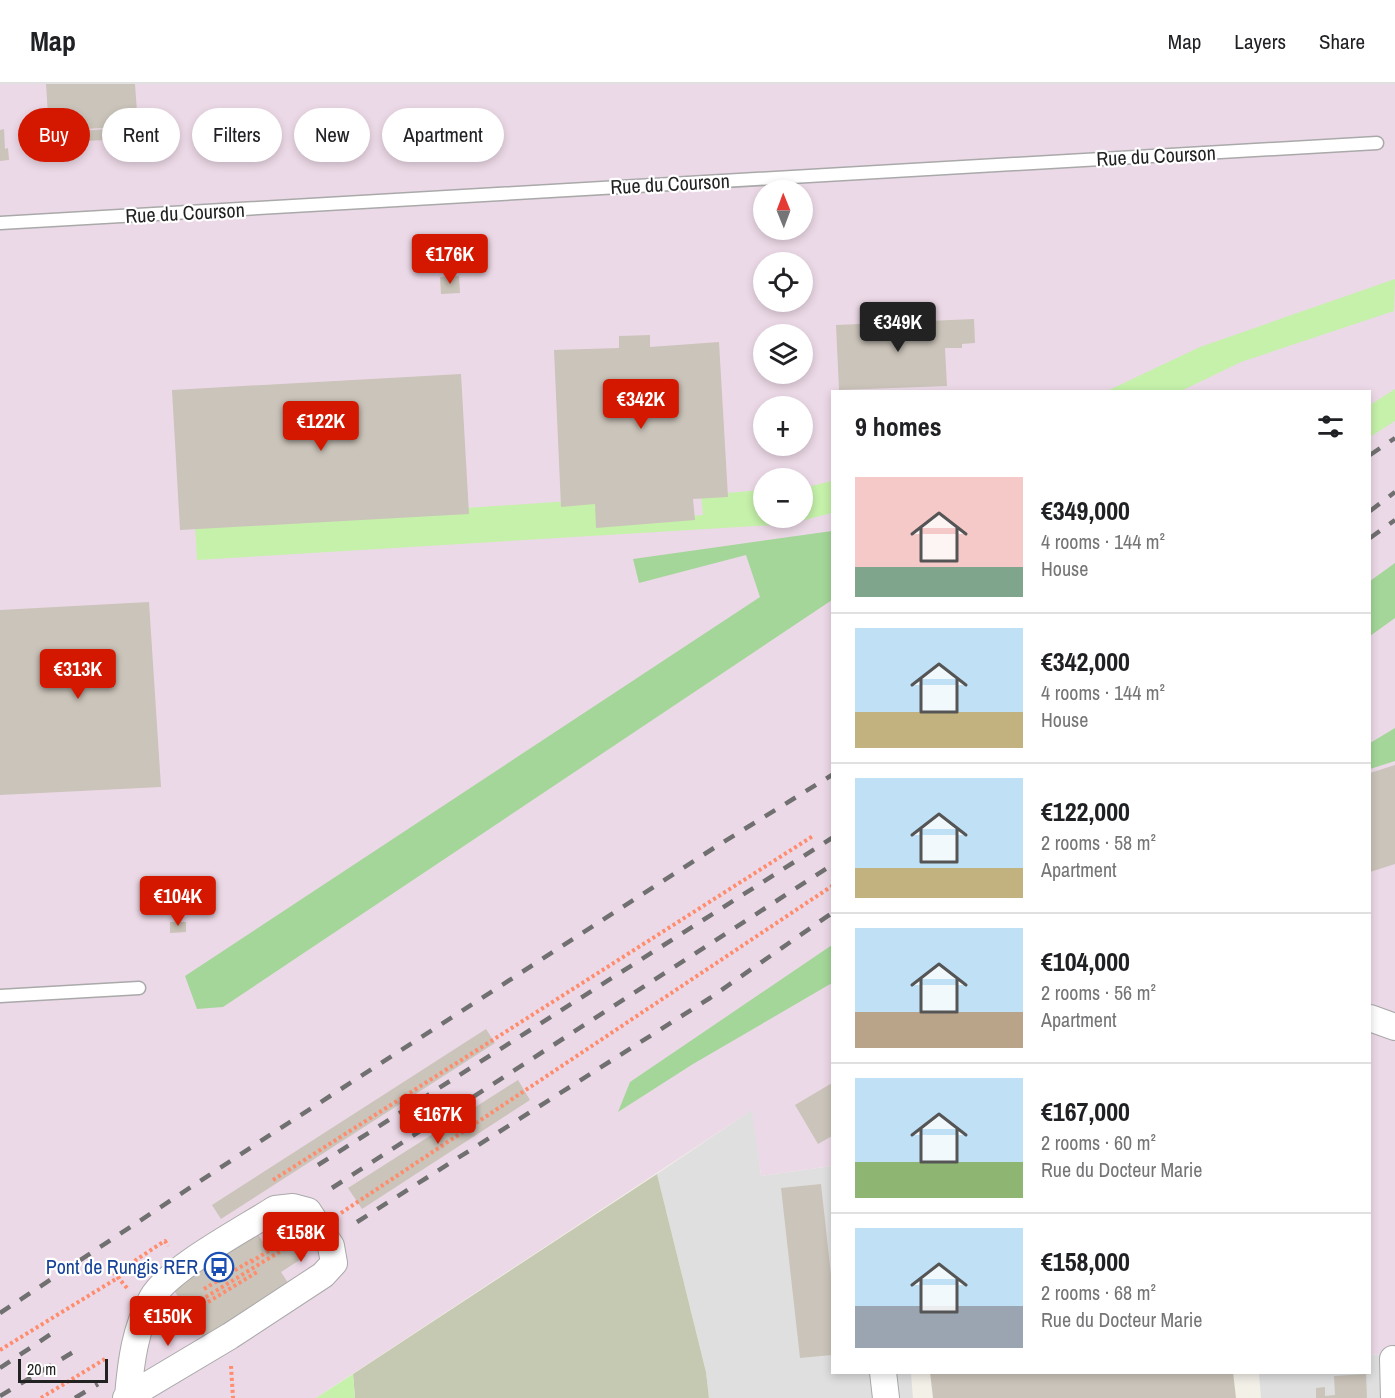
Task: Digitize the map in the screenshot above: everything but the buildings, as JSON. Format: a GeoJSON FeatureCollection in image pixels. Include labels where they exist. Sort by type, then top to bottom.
{"type":"FeatureCollection","features":[{"type":"Feature","properties":{"kind":"street"},"geometry":{"type":"LineString","coordinates":[[1371,1018],[1395,1028]]}},
{"type":"Feature","properties":{"kind":"street"},"geometry":{"type":"LineString","coordinates":[[293,1207],[308,1211],[331,1246],[334,1263],[323,1275],[230,1336],[127,1397],[134,1342],[153,1296],[180,1269],[275,1209],[293,1207]]}},
{"type":"Feature","properties":{"kind":"street"},"geometry":{"type":"LineString","coordinates":[[1393,1359],[1394,1398]]}},
{"type":"Feature","properties":{"kind":"street"},"geometry":{"type":"LineString","coordinates":[[883,1374],[886,1398]]}},
{"type":"Feature","properties":{"kind":"lane","name":"Rue du Courson"},"geometry":{"type":"LineString","coordinates":[[0,223],[1377,143]]}},
{"type":"Feature","properties":{"kind":"lane"},"geometry":{"type":"LineString","coordinates":[[0,996],[139,988]]}},
{"type":"Feature","properties":{"kind":"path"},"geometry":{"type":"LineString","coordinates":[[268,1183],[813,836]]}},
{"type":"Feature","properties":{"kind":"path"},"geometry":{"type":"LineString","coordinates":[[338,1215],[831,887]]}},
{"type":"Feature","properties":{"kind":"path"},"geometry":{"type":"LineString","coordinates":[[159,1253],[178,1240]]}},
{"type":"Feature","properties":{"kind":"path"},"geometry":{"type":"LineString","coordinates":[[170,1319],[298,1240]]}},
{"type":"Feature","properties":{"kind":"path"},"geometry":{"type":"LineString","coordinates":[[119,1271],[163,1242]]}},
{"type":"Feature","properties":{"kind":"path"},"geometry":{"type":"LineString","coordinates":[[212,1285],[265,1252],[269,1258]]}},
{"type":"Feature","properties":{"kind":"path"},"geometry":{"type":"LineString","coordinates":[[250,1262],[266,1252]]}},
{"type":"Feature","properties":{"kind":"path"},"geometry":{"type":"LineString","coordinates":[[0,1350],[149,1259]]}},
{"type":"Feature","properties":{"kind":"path"},"geometry":{"type":"LineString","coordinates":[[208,1302],[257,1272]]}},
{"type":"Feature","properties":{"kind":"path"},"geometry":{"type":"LineString","coordinates":[[41,1398],[110,1356]]}},
{"type":"Feature","properties":{"kind":"path"},"geometry":{"type":"LineString","coordinates":[[231,1363],[233,1398]]}},
{"type":"Feature","properties":{"kind":"shaded area"},"geometry":{"type":"Polygon","coordinates":[[[0,84],[1395,84],[1395,1354],[1371,1355],[1371,390],[831,390],[831,1166],[761,1176],[752,1110],[316,1398],[0,1398],[0,84]]]}},
{"type":"Feature","properties":{"kind":"shaded area"},"geometry":{"type":"Polygon","coordinates":[[[753,1109],[761,1176],[831,1166],[831,1374],[911,1374],[913,1398],[709,1398],[706,1372],[657,1174],[753,1109]]]}},
{"type":"Feature","properties":{"kind":"shaded area"},"geometry":{"type":"Polygon","coordinates":[[[657,1174],[706,1372],[709,1398],[355,1398],[353,1374],[657,1174]]]}},
{"type":"Feature","properties":{"kind":"shaded area"},"geometry":{"type":"Polygon","coordinates":[[[1395,1354],[1395,1398],[1261,1398],[1259,1374],[1371,1374],[1371,1355],[1395,1354]]]}},
{"type":"Feature","properties":{"kind":"green space"},"geometry":{"type":"Polygon","coordinates":[[[1395,279],[1394,311],[1241,362],[1183,390],[1109,390],[1200,347],[1395,279]]]}},
{"type":"Feature","properties":{"kind":"green space"},"geometry":{"type":"Polygon","coordinates":[[[1395,389],[1395,421],[1371,436],[1371,404],[1395,389]]]}},
{"type":"Feature","properties":{"kind":"green space"},"geometry":{"type":"Polygon","coordinates":[[[831,481],[831,513],[813,518],[813,486],[831,481]]]}},
{"type":"Feature","properties":{"kind":"green space"},"geometry":{"type":"Polygon","coordinates":[[[753,491],[753,526],[197,560],[195,526],[600,499],[601,522],[703,515],[701,495],[753,491]]]}},
{"type":"Feature","properties":{"kind":"green space"},"geometry":{"type":"Polygon","coordinates":[[[831,531],[831,601],[223,1007],[197,1009],[185,976],[760,597],[746,555],[639,583],[633,559],[831,531]]]}},
{"type":"Feature","properties":{"kind":"green space"},"geometry":{"type":"Polygon","coordinates":[[[1395,563],[1395,618],[1371,635],[1371,580],[1395,563]]]}},
{"type":"Feature","properties":{"kind":"green space"},"geometry":{"type":"Polygon","coordinates":[[[1395,728],[1395,761],[1371,769],[1371,742],[1395,728]]]}},
{"type":"Feature","properties":{"kind":"green space"},"geometry":{"type":"Polygon","coordinates":[[[831,946],[831,984],[693,1064],[618,1112],[630,1082],[831,946]]]}},
{"type":"Feature","properties":{"kind":"green space"},"geometry":{"type":"Polygon","coordinates":[[[353,1374],[355,1398],[316,1398],[353,1374]]]}},
{"type":"Feature","properties":{"kind":"railway"},"geometry":{"type":"LineString","coordinates":[[1371,454],[1395,438]]}},
{"type":"Feature","properties":{"kind":"railway"},"geometry":{"type":"LineString","coordinates":[[1371,510],[1395,492]]}},
{"type":"Feature","properties":{"kind":"railway"},"geometry":{"type":"LineString","coordinates":[[1371,537],[1395,520]]}},
{"type":"Feature","properties":{"kind":"railway"},"geometry":{"type":"LineString","coordinates":[[0,1313],[276,1131],[717,846],[831,776]]}},
{"type":"Feature","properties":{"kind":"railway"},"geometry":{"type":"LineString","coordinates":[[318,1165],[831,839]]}},
{"type":"Feature","properties":{"kind":"railway"},"geometry":{"type":"LineString","coordinates":[[332,1188],[831,866]]}},
{"type":"Feature","properties":{"kind":"railway"},"geometry":{"type":"LineString","coordinates":[[357,1222],[710,998],[831,914]]}},
{"type":"Feature","properties":{"kind":"railway"},"geometry":{"type":"LineString","coordinates":[[0,1368],[57,1330]]}},
{"type":"Feature","properties":{"kind":"railway"},"geometry":{"type":"LineString","coordinates":[[0,1396],[75,1351]]}},
{"type":"Feature","properties":{"kind":"railway"},"geometry":{"type":"LineString","coordinates":[[75,1398],[98,1384]]}},
{"type":"Feature","properties":{"kind":"place","name":"Pont de Rungis RER"},"geometry":{"type":"Point","coordinates":[219,1267]}}]}
